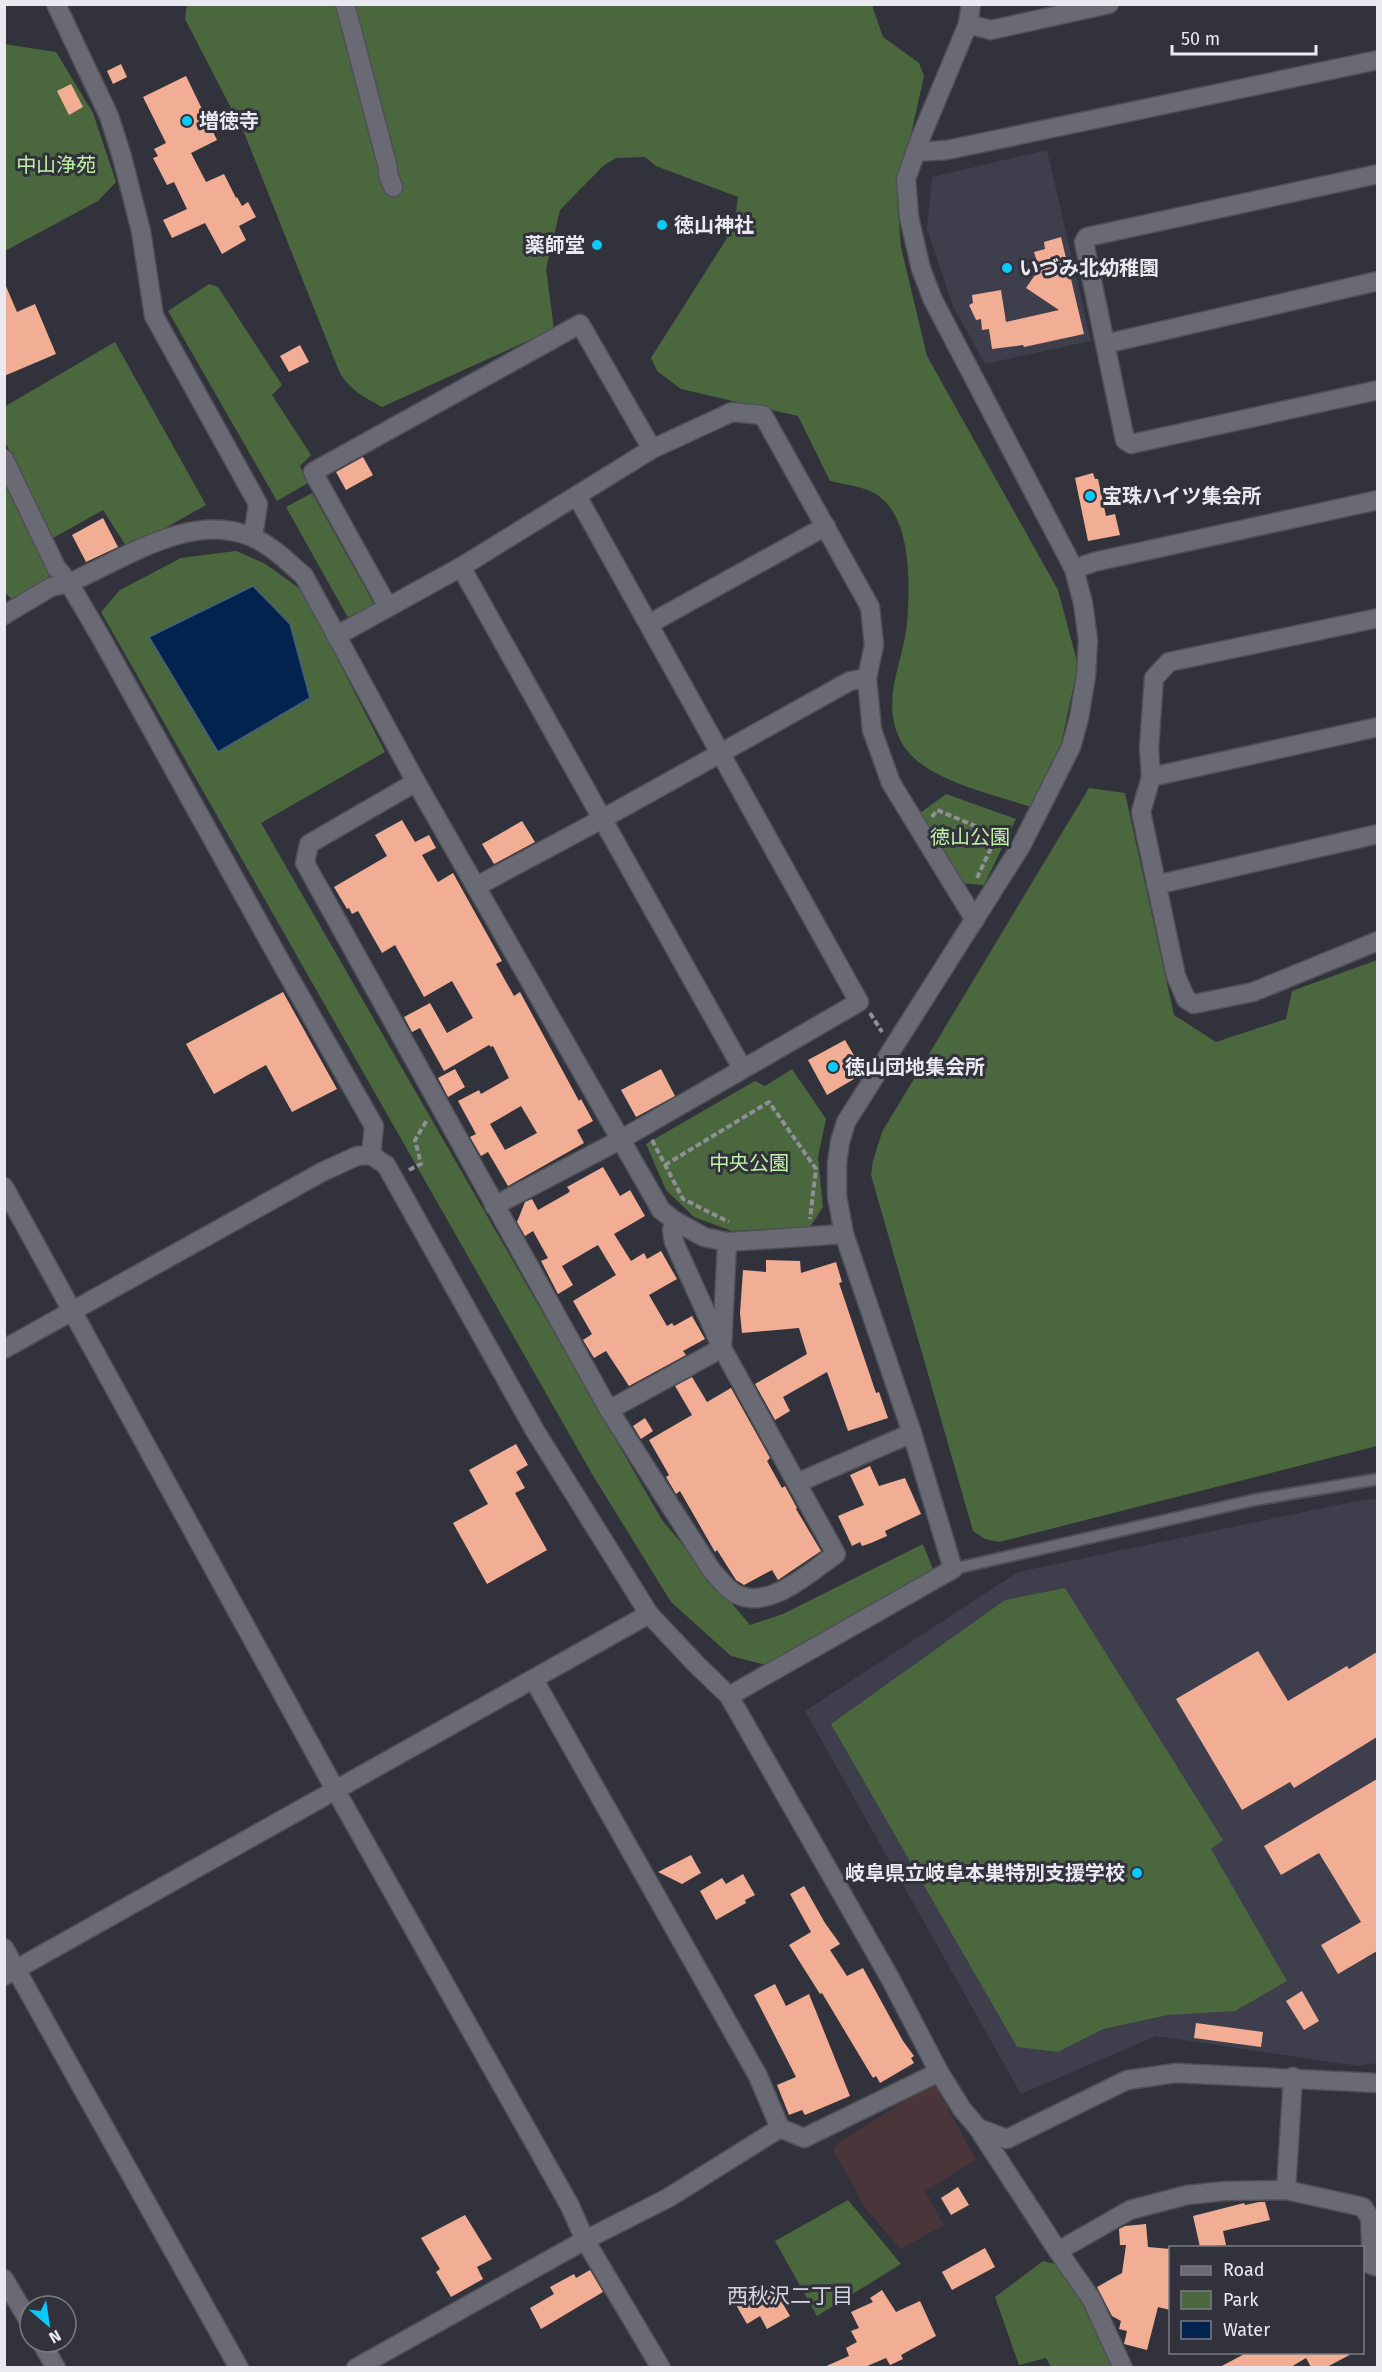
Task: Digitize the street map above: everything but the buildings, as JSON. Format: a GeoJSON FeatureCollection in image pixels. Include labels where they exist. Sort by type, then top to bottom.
{"type":"FeatureCollection","features":[{"type":"Feature","properties":{"kind":"street"},"geometry":{"type":"LineString","coordinates":[[56,4],[109,116],[122,157],[141,231],[154,316],[258,504],[253,537]]}},
{"type":"Feature","properties":{"kind":"street"},"geometry":{"type":"LineString","coordinates":[[345,4],[393,188]]}},
{"type":"Feature","properties":{"kind":"street"},"geometry":{"type":"LineString","coordinates":[[729,1696],[953,1569],[912,1433],[844,1234],[837,1196],[837,1163],[840,1142],[846,1122],[975,920],[983,903],[1022,846],[1071,747],[1079,718],[1086,676],[1088,640],[1083,603],[1074,569],[933,300],[921,269],[909,218],[906,179],[968,24],[971,4]]}},
{"type":"Feature","properties":{"kind":"street"},"geometry":{"type":"LineString","coordinates":[[968,24],[991,30],[1109,4]]}},
{"type":"Feature","properties":{"kind":"street"},"geometry":{"type":"LineString","coordinates":[[915,152],[947,150],[1377,60]]}},
{"type":"Feature","properties":{"kind":"street"},"geometry":{"type":"LineString","coordinates":[[1377,174],[1087,237],[1084,242],[1125,440],[1131,444],[1377,390]]}},
{"type":"Feature","properties":{"kind":"street"},"geometry":{"type":"LineString","coordinates":[[1105,344],[1377,281]]}},
{"type":"Feature","properties":{"kind":"street"},"geometry":{"type":"LineString","coordinates":[[388,607],[313,472],[580,324],[652,449]]}},
{"type":"Feature","properties":{"kind":"street"},"geometry":{"type":"LineString","coordinates":[[336,636],[461,567],[652,449],[732,412],[762,415],[870,607],[874,645],[867,678],[872,730],[891,783],[975,920]]}},
{"type":"Feature","properties":{"kind":"street"},"geometry":{"type":"LineString","coordinates":[[4,459],[56,567],[69,583],[374,1126],[371,1155]]}},
{"type":"Feature","properties":{"kind":"street"},"geometry":{"type":"LineString","coordinates":[[494,1206],[620,1140],[859,1002],[578,496]]}},
{"type":"Feature","properties":{"kind":"street"},"geometry":{"type":"LineString","coordinates":[[1074,569],[1094,562],[1377,500]]}},
{"type":"Feature","properties":{"kind":"street"},"geometry":{"type":"LineString","coordinates":[[650,624],[826,526]]}},
{"type":"Feature","properties":{"kind":"street"},"geometry":{"type":"LineString","coordinates":[[5,614],[51,587],[69,583],[144,547],[190,531],[211,528],[253,537],[284,558],[304,576],[416,782],[661,1210],[675,1221],[704,1237],[727,1242],[844,1234]]}},
{"type":"Feature","properties":{"kind":"street"},"geometry":{"type":"LineString","coordinates":[[461,567],[604,818],[742,1068]]}},
{"type":"Feature","properties":{"kind":"street"},"geometry":{"type":"LineString","coordinates":[[1377,618],[1168,662],[1154,678],[1149,748],[1151,777],[1141,812],[1176,976],[1186,999],[1194,1004],[1253,992],[1377,941]]}},
{"type":"Feature","properties":{"kind":"street"},"geometry":{"type":"LineString","coordinates":[[477,886],[850,681],[867,678]]}},
{"type":"Feature","properties":{"kind":"street"},"geometry":{"type":"LineString","coordinates":[[1151,777],[1377,727]]}},
{"type":"Feature","properties":{"kind":"street"},"geometry":{"type":"LineString","coordinates":[[416,782],[309,844],[305,863],[609,1410],[712,1571],[734,1594],[752,1600],[774,1596],[836,1554],[722,1348],[674,1242],[672,1230],[675,1221]]}},
{"type":"Feature","properties":{"kind":"street"},"geometry":{"type":"LineString","coordinates":[[1156,885],[1377,834]]}},
{"type":"Feature","properties":{"kind":"street"},"geometry":{"type":"LineString","coordinates":[[4,1349],[322,1172],[357,1156],[371,1155],[386,1166],[534,1429],[649,1614],[729,1696],[890,1978],[939,2072],[1092,2300],[1123,2367]]}},
{"type":"Feature","properties":{"kind":"street"},"geometry":{"type":"LineString","coordinates":[[4,1187],[74,1310],[336,1791],[570,2206],[585,2240],[661,2367]]}},
{"type":"Feature","properties":{"kind":"street"},"geometry":{"type":"LineString","coordinates":[[722,1348],[727,1242]]}},
{"type":"Feature","properties":{"kind":"street"},"geometry":{"type":"LineString","coordinates":[[609,1410],[722,1348]]}},
{"type":"Feature","properties":{"kind":"street"},"geometry":{"type":"LineString","coordinates":[[797,1483],[912,1433]]}},
{"type":"Feature","properties":{"kind":"street"},"geometry":{"type":"LineString","coordinates":[[10,1972],[649,1614]]}},
{"type":"Feature","properties":{"kind":"street"},"geometry":{"type":"LineString","coordinates":[[534,1680],[758,2076],[780,2128],[804,2138],[939,2072]]}},
{"type":"Feature","properties":{"kind":"street"},"geometry":{"type":"LineString","coordinates":[[4,1948],[10,1972],[239,2367]]}},
{"type":"Feature","properties":{"kind":"street"},"geometry":{"type":"LineString","coordinates":[[978,2128],[1007,2139],[1128,2080],[1176,2073],[1293,2077],[1377,2083]]}},
{"type":"Feature","properties":{"kind":"street"},"geometry":{"type":"LineString","coordinates":[[1286,2190],[1293,2077]]}},
{"type":"Feature","properties":{"kind":"street"},"geometry":{"type":"LineString","coordinates":[[356,2367],[585,2240],[668,2198],[780,2128]]}},
{"type":"Feature","properties":{"kind":"street"},"geometry":{"type":"LineString","coordinates":[[1058,2251],[1130,2210],[1204,2193],[1286,2190],[1363,2207],[1370,2218],[1372,2265],[1377,2267]]}},
{"type":"Feature","properties":{"kind":"street"},"geometry":{"type":"LineString","coordinates":[[4,2279],[18,2303]]}},
{"type":"Feature","properties":{"kind":"street"},"geometry":{"type":"LineString","coordinates":[[48,2354],[56,2367]]}},
{"type":"Feature","properties":{"kind":"lane"},"geometry":{"type":"LineString","coordinates":[[953,1569],[1254,1500],[1377,1479]]}},
{"type":"Feature","properties":{"kind":"path"},"geometry":{"type":"LineString","coordinates":[[927,823],[937,810],[1022,846]]}},
{"type":"Feature","properties":{"kind":"path"},"geometry":{"type":"LineString","coordinates":[[983,903],[971,892],[997,835]]}},
{"type":"Feature","properties":{"kind":"path"},"geometry":{"type":"LineString","coordinates":[[859,1002],[866,1007],[885,1036]]}},
{"type":"Feature","properties":{"kind":"path"},"geometry":{"type":"LineString","coordinates":[[665,1165],[769,1102],[816,1169],[810,1220],[799,1220]]}},
{"type":"Feature","properties":{"kind":"path"},"geometry":{"type":"LineString","coordinates":[[405,1172],[421,1164],[415,1140],[433,1110],[439,1106]]}},
{"type":"Feature","properties":{"kind":"path"},"geometry":{"type":"LineString","coordinates":[[644,1126],[683,1199],[728,1222],[740,1222]]}},
{"type":"Feature","properties":{"kind":"shaded area","name":"いづみ北幼稚園"},"geometry":{"type":"Polygon","coordinates":[[[1047,150],[1091,341],[985,364],[953,306],[927,229],[932,177],[1047,150]]]}},
{"type":"Feature","properties":{"kind":"shaded area","name":"岐阜県立岐阜本巣特別支援学校"},"geometry":{"type":"Polygon","coordinates":[[[1377,1499],[1377,2063],[1358,2066],[1156,2036],[1021,2094],[805,1711],[1018,1572],[1361,1500],[1377,1499]]]}},
{"type":"Feature","properties":{"kind":"shaded area"},"geometry":{"type":"Polygon","coordinates":[[[935,2085],[976,2160],[925,2191],[944,2225],[901,2249],[866,2209],[833,2150],[838,2143],[927,2087],[935,2085]]]}},
{"type":"Feature","properties":{"kind":"green space"},"geometry":{"type":"Polygon","coordinates":[[[187,4],[872,5],[883,37],[919,63],[924,76],[897,197],[901,247],[927,356],[1058,590],[1078,665],[1057,764],[1031,807],[979,791],[942,776],[925,767],[902,743],[895,728],[892,698],[907,623],[908,569],[901,531],[894,514],[884,501],[865,489],[830,481],[798,416],[681,389],[657,371],[651,358],[734,227],[738,197],[656,166],[645,157],[616,158],[603,166],[560,210],[546,269],[554,329],[382,407],[352,388],[339,371],[245,135],[185,19],[187,4]]]}},
{"type":"Feature","properties":{"kind":"green space","name":"中山浄苑"},"geometry":{"type":"Polygon","coordinates":[[[4,44],[56,52],[93,113],[116,182],[98,201],[5,251],[4,44]]]}},
{"type":"Feature","properties":{"kind":"green space"},"geometry":{"type":"Polygon","coordinates":[[[209,284],[218,287],[282,385],[272,395],[311,455],[300,466],[308,483],[277,501],[168,311],[209,284]]]}},
{"type":"Feature","properties":{"kind":"green space"},"geometry":{"type":"Polygon","coordinates":[[[115,342],[206,505],[128,549],[103,510],[53,538],[5,442],[4,407],[115,342]]]}},
{"type":"Feature","properties":{"kind":"green space"},"geometry":{"type":"Polygon","coordinates":[[[4,482],[52,575],[12,599],[5,593],[4,482]]]}},
{"type":"Feature","properties":{"kind":"green space"},"geometry":{"type":"Polygon","coordinates":[[[312,493],[377,609],[351,623],[286,507],[312,493]]]}},
{"type":"Feature","properties":{"kind":"green space"},"geometry":{"type":"Polygon","coordinates":[[[236,551],[264,563],[303,591],[385,752],[261,823],[662,1520],[750,1625],[783,1614],[923,1544],[934,1572],[766,1665],[731,1656],[671,1602],[592,1474],[101,612],[120,590],[181,558],[236,551]]]}},
{"type":"Feature","properties":{"kind":"green space"},"geometry":{"type":"Polygon","coordinates":[[[1089,788],[1125,793],[1174,1015],[1216,1042],[1286,1019],[1292,991],[1377,960],[1377,1446],[999,1542],[985,1539],[973,1531],[871,1175],[882,1132],[1089,788]]]}},
{"type":"Feature","properties":{"kind":"green space","name":"徳山公園"},"geometry":{"type":"Polygon","coordinates":[[[946,794],[1016,819],[984,885],[958,883],[920,813],[946,794]]]}},
{"type":"Feature","properties":{"kind":"green space","name":"中央公園"},"geometry":{"type":"Polygon","coordinates":[[[792,1069],[826,1119],[818,1157],[823,1207],[810,1227],[732,1231],[694,1217],[666,1190],[646,1144],[755,1081],[765,1086],[792,1069]]]}},
{"type":"Feature","properties":{"kind":"green space"},"geometry":{"type":"Polygon","coordinates":[[[1065,1588],[1223,1840],[1211,1849],[1287,1981],[1235,2011],[1168,2015],[1103,2029],[1058,2052],[1017,2047],[831,1724],[1005,1600],[1065,1588]]]}},
{"type":"Feature","properties":{"kind":"green space"},"geometry":{"type":"Polygon","coordinates":[[[848,2200],[901,2264],[817,2316],[775,2241],[848,2200]]]}},
{"type":"Feature","properties":{"kind":"green space"},"geometry":{"type":"Polygon","coordinates":[[[1043,2261],[1063,2266],[1111,2352],[1115,2367],[1051,2367],[1046,2358],[1019,2365],[995,2297],[1043,2261]]]}},
{"type":"Feature","properties":{"kind":"water"},"geometry":{"type":"Polygon","coordinates":[[[253,586],[290,624],[310,698],[218,752],[149,637],[253,586]]]}},
{"type":"Feature","properties":{"kind":"place","name":"増徳寺"},"geometry":{"type":"Point","coordinates":[187,121]}},
{"type":"Feature","properties":{"kind":"place","name":"徳山神社"},"geometry":{"type":"Point","coordinates":[662,225]}},
{"type":"Feature","properties":{"kind":"place","name":"薬師堂"},"geometry":{"type":"Point","coordinates":[597,245]}},
{"type":"Feature","properties":{"kind":"place","name":"いづみ北幼稚園"},"geometry":{"type":"Point","coordinates":[1007,268]}},
{"type":"Feature","properties":{"kind":"place","name":"宝珠ハイツ集会所"},"geometry":{"type":"Point","coordinates":[1090,496]}},
{"type":"Feature","properties":{"kind":"place","name":"徳山団地集会所"},"geometry":{"type":"Point","coordinates":[833,1067]}},
{"type":"Feature","properties":{"kind":"place","name":"岐阜県立岐阜本巣特別支援学校"},"geometry":{"type":"Point","coordinates":[1137,1873]}},
{"type":"Feature","properties":{"kind":"district","name":"西秋沢二丁目"},"geometry":{"type":"Point","coordinates":[790,2296]}}]}
